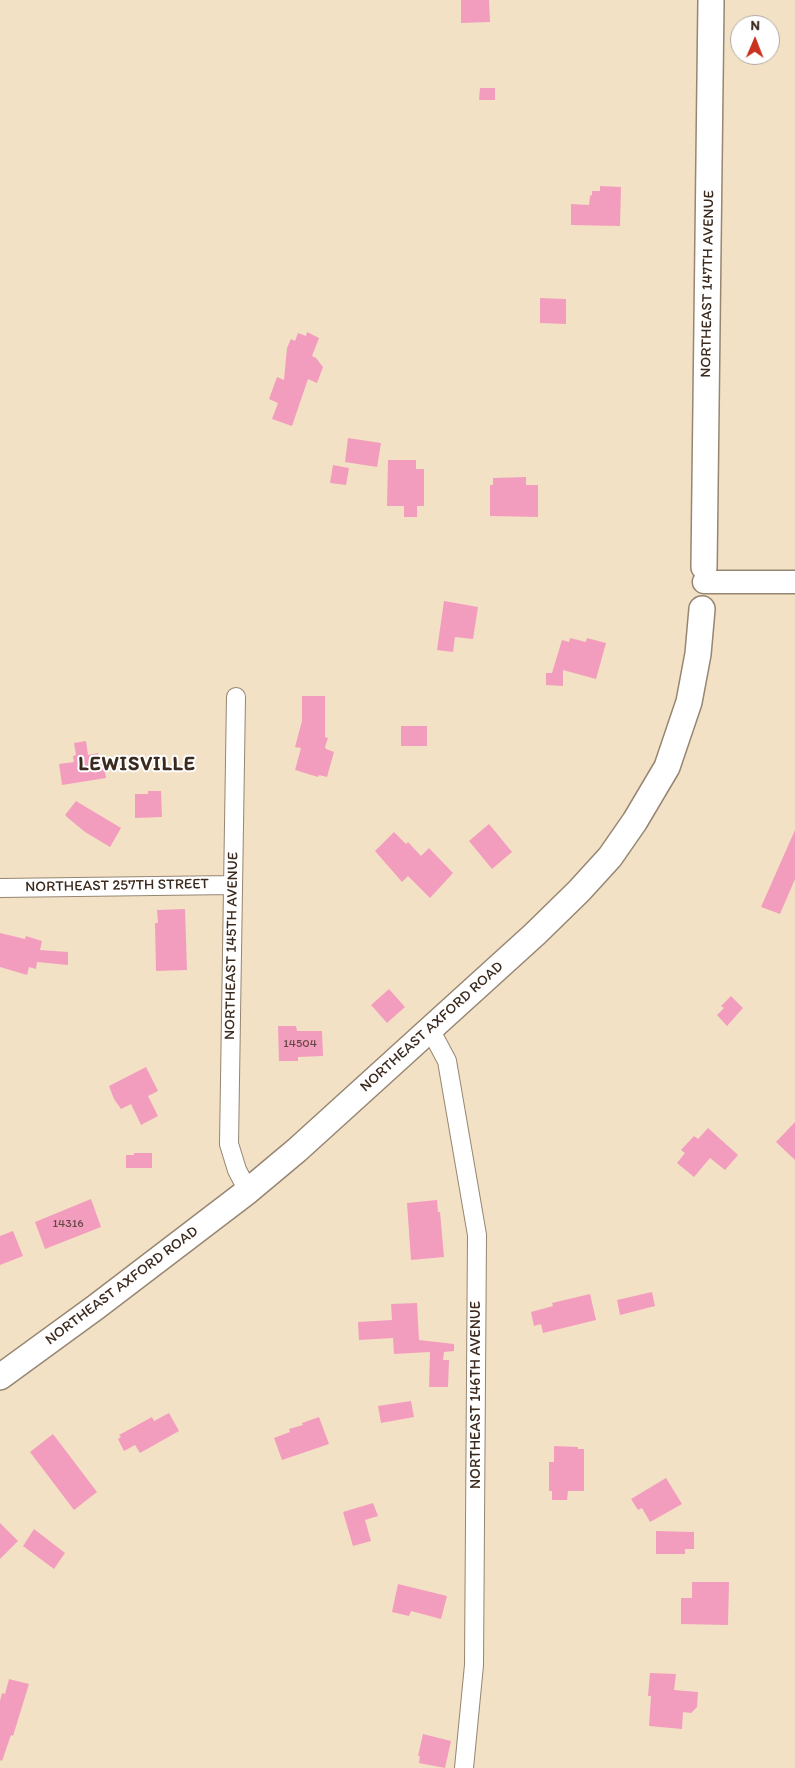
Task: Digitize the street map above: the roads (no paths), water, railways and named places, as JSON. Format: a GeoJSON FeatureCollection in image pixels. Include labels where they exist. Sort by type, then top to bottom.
{"type":"FeatureCollection","features":[{"type":"Feature","properties":{"kind":"main road","name":"NORTHEAST 147TH AVENUE"},"geometry":{"type":"LineString","coordinates":[[704,575],[711,0]]}},
{"type":"Feature","properties":{"kind":"main road","name":"NORTHEAST AXFORD ROAD"},"geometry":{"type":"LineString","coordinates":[[0,1377],[96,1307],[248,1191],[297,1150],[535,934],[579,891],[610,857],[635,821],[667,767],[689,702],[698,654],[702,609]]}},
{"type":"Feature","properties":{"kind":"street"},"geometry":{"type":"LineString","coordinates":[[704,575],[795,582]]}},
{"type":"Feature","properties":{"kind":"street","name":"NORTHEAST AXFORD ROAD"},"geometry":{"type":"LineString","coordinates":[[702,609],[704,575]]}},
{"type":"Feature","properties":{"kind":"street","name":"NORTHEAST 145TH AVENUE"},"geometry":{"type":"LineString","coordinates":[[236,696],[229,1144],[248,1191]]}},
{"type":"Feature","properties":{"kind":"street","name":"NORTHEAST 257TH STREET"},"geometry":{"type":"LineString","coordinates":[[0,888],[233,885]]}},
{"type":"Feature","properties":{"kind":"street","name":"NORTHEAST 146TH AVENUE"},"geometry":{"type":"LineString","coordinates":[[430,1029],[447,1061],[477,1235],[474,1665],[464,1768]]}},
{"type":"Feature","properties":{"kind":"district","name":"LEWISVILLE"},"geometry":{"type":"Point","coordinates":[137,765]}}]}
